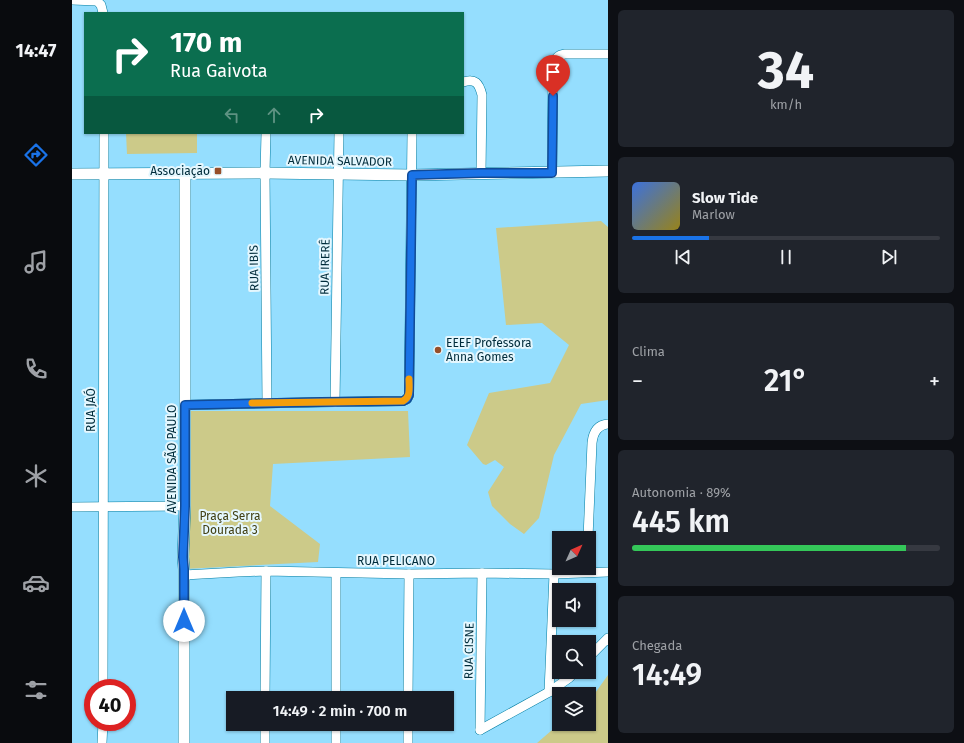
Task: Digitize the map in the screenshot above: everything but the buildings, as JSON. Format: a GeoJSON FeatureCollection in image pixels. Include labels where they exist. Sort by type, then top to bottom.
{"type":"FeatureCollection","features":[{"type":"Feature","properties":{"kind":"street"},"geometry":{"type":"LineString","coordinates":[[72,0],[97,1],[100,3],[103,12]]}},
{"type":"Feature","properties":{"kind":"street"},"geometry":{"type":"LineString","coordinates":[[552,173],[553,66],[557,57],[569,53],[608,54]]}},
{"type":"Feature","properties":{"kind":"street"},"geometry":{"type":"LineString","coordinates":[[466,81],[475,82],[478,84],[482,95],[481,173]]}},
{"type":"Feature","properties":{"kind":"street","name":"RUA JAÓ"},"geometry":{"type":"LineString","coordinates":[[103,679],[104,134]]}},
{"type":"Feature","properties":{"kind":"street","name":"RUA IBIS"},"geometry":{"type":"LineString","coordinates":[[266,134],[267,403]]}},
{"type":"Feature","properties":{"kind":"street","name":"RUA IRERÊ"},"geometry":{"type":"LineString","coordinates":[[335,402],[339,134]]}},
{"type":"Feature","properties":{"kind":"street"},"geometry":{"type":"LineString","coordinates":[[185,405],[403,401],[407,399],[409,395],[412,134]]}},
{"type":"Feature","properties":{"kind":"street","name":"AVENIDA SALVADOR"},"geometry":{"type":"LineString","coordinates":[[72,174],[265,173],[412,175],[608,171]]}},
{"type":"Feature","properties":{"kind":"street","name":"AVENIDA SÃO PAULO"},"geometry":{"type":"LineString","coordinates":[[184,743],[183,557],[185,506],[185,174]]}},
{"type":"Feature","properties":{"kind":"street"},"geometry":{"type":"LineString","coordinates":[[588,531],[593,436],[595,430],[605,424],[608,424]]}},
{"type":"Feature","properties":{"kind":"street"},"geometry":{"type":"LineString","coordinates":[[72,507],[103,508],[185,506]]}},
{"type":"Feature","properties":{"kind":"street"},"geometry":{"type":"LineString","coordinates":[[265,691],[266,571]]}},
{"type":"Feature","properties":{"kind":"street","name":"RUA PELICANO"},"geometry":{"type":"LineString","coordinates":[[184,575],[266,571],[408,574],[552,574]]}},
{"type":"Feature","properties":{"kind":"street","name":"RUA PELICANO"},"geometry":{"type":"LineString","coordinates":[[596,571],[608,572]]}},
{"type":"Feature","properties":{"kind":"street"},"geometry":{"type":"LineString","coordinates":[[336,573],[336,691]]}},
{"type":"Feature","properties":{"kind":"street","name":"RUA CISNE"},"geometry":{"type":"LineString","coordinates":[[482,573],[480,730],[549,692]]}},
{"type":"Feature","properties":{"kind":"street"},"geometry":{"type":"LineString","coordinates":[[408,574],[408,691]]}},
{"type":"Feature","properties":{"kind":"street"},"geometry":{"type":"LineString","coordinates":[[549,692],[554,575]]}},
{"type":"Feature","properties":{"kind":"street"},"geometry":{"type":"LineString","coordinates":[[596,650],[608,638]]}},
{"type":"Feature","properties":{"kind":"street"},"geometry":{"type":"LineString","coordinates":[[549,692],[568,679]]}},
{"type":"Feature","properties":{"kind":"street"},"geometry":{"type":"LineString","coordinates":[[102,743],[103,731]]}},
{"type":"Feature","properties":{"kind":"street"},"geometry":{"type":"LineString","coordinates":[[265,731],[265,743]]}},
{"type":"Feature","properties":{"kind":"street"},"geometry":{"type":"LineString","coordinates":[[336,731],[336,743]]}},
{"type":"Feature","properties":{"kind":"street"},"geometry":{"type":"LineString","coordinates":[[408,731],[408,743]]}},
{"type":"Feature","properties":{"kind":"green space"},"geometry":{"type":"Polygon","coordinates":[[[126,134],[197,134],[197,153],[127,154],[126,134]]]}},
{"type":"Feature","properties":{"kind":"green space"},"geometry":{"type":"Polygon","coordinates":[[[601,221],[608,227],[608,400],[581,404],[554,455],[539,518],[524,534],[510,524],[492,506],[488,492],[504,467],[495,460],[486,465],[483,464],[467,445],[489,393],[550,383],[569,345],[542,323],[506,325],[496,228],[601,221]]]}},
{"type":"Feature","properties":{"kind":"green space","name":"Praça Serra Dourada 3"},"geometry":{"type":"Polygon","coordinates":[[[191,411],[408,411],[410,457],[273,464],[270,506],[320,544],[318,562],[184,569],[191,411]]]}},
{"type":"Feature","properties":{"kind":"green space"},"geometry":{"type":"Polygon","coordinates":[[[608,675],[608,743],[537,743],[552,730],[596,731],[596,692],[608,675]]]}},
{"type":"Feature","properties":{"kind":"slow traffic"},"geometry":{"type":"LineString","coordinates":[[252,403],[403,401],[407,399],[409,395],[409,379]]}},
{"type":"Feature","properties":{"kind":"place","name":"Associação"},"geometry":{"type":"Point","coordinates":[218,171]}},
{"type":"Feature","properties":{"kind":"place","name":"EEEF Professora Anna Gomes"},"geometry":{"type":"Point","coordinates":[438,350]}},
{"type":"Feature","properties":{"kind":"route"},"geometry":{"type":"LineString","coordinates":[[184,621],[183,557],[185,506],[185,405],[403,401],[407,399],[409,395],[412,175],[552,173],[553,96]]}}]}
